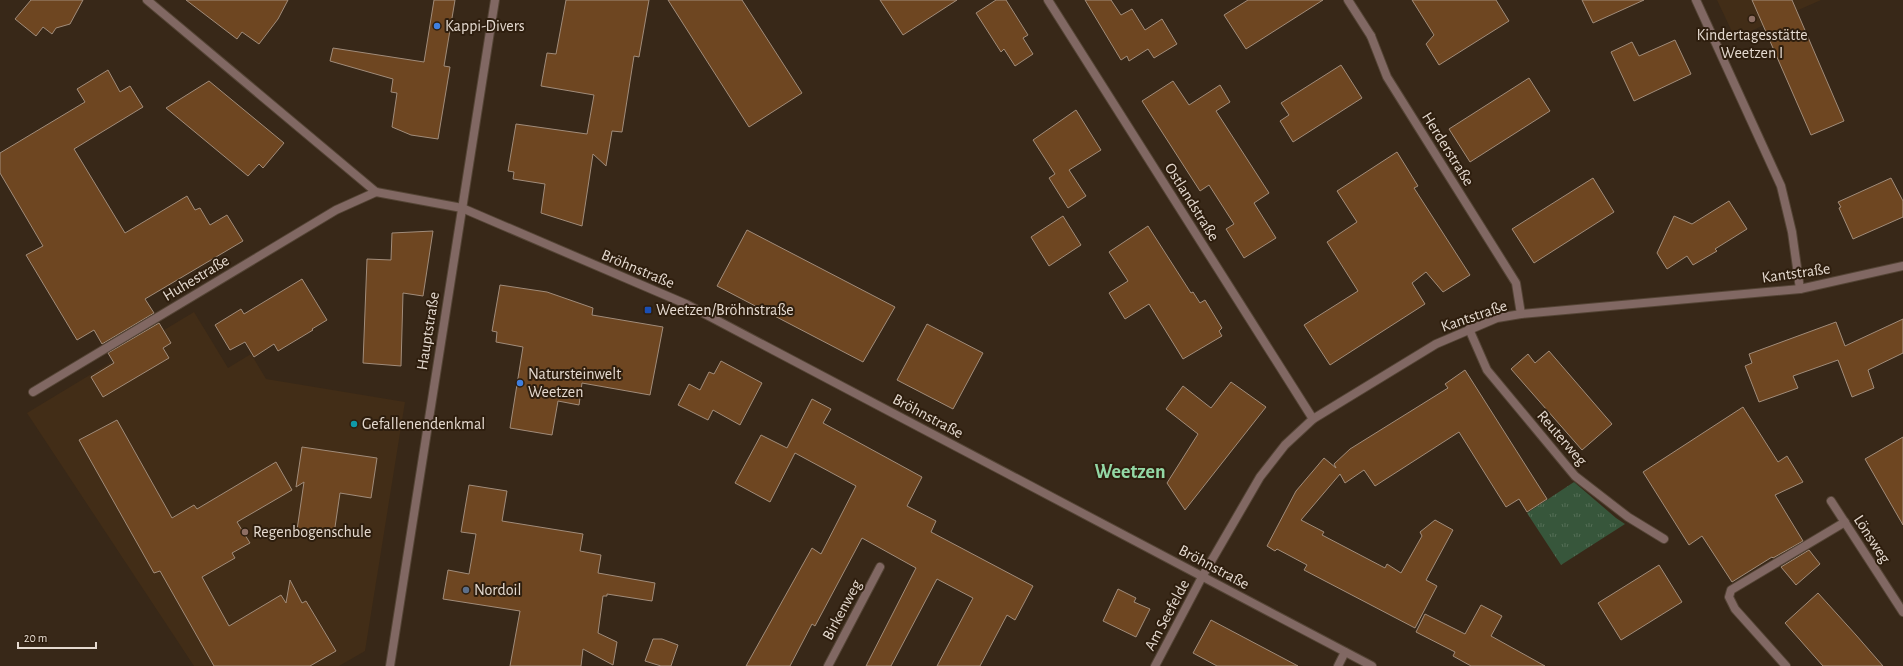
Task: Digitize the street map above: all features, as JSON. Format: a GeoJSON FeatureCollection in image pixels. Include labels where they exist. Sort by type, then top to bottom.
{"type":"FeatureCollection","features":[{"type":"Feature","properties":{"kind":"street"},"geometry":{"type":"LineString","coordinates":[[147,0],[376,192],[462,208]]}},
{"type":"Feature","properties":{"kind":"street","name":"Hauptstraße"},"geometry":{"type":"LineString","coordinates":[[390,666],[495,0]]}},
{"type":"Feature","properties":{"kind":"street","name":"Ostlandstraße"},"geometry":{"type":"LineString","coordinates":[[1048,0],[1313,419]]}},
{"type":"Feature","properties":{"kind":"street","name":"Herderstraße"},"geometry":{"type":"LineString","coordinates":[[1348,0],[1371,36],[1387,77],[1516,283],[1521,314]]}},
{"type":"Feature","properties":{"kind":"street"},"geometry":{"type":"LineString","coordinates":[[1696,0],[1781,186],[1792,232],[1800,289]]}},
{"type":"Feature","properties":{"kind":"street","name":"Huhestraße"},"geometry":{"type":"LineString","coordinates":[[33,392],[336,210],[376,192]]}},
{"type":"Feature","properties":{"kind":"street","name":"Bröhnstraße"},"geometry":{"type":"LineString","coordinates":[[462,208],[693,308],[1372,666]]}},
{"type":"Feature","properties":{"kind":"street","name":"Kantstraße"},"geometry":{"type":"LineString","coordinates":[[1202,576],[1260,477],[1285,445],[1313,419],[1436,344],[1469,329],[1497,318],[1521,314],[1800,289],[1903,266]]}},
{"type":"Feature","properties":{"kind":"street","name":"Reuterweg"},"geometry":{"type":"LineString","coordinates":[[1469,329],[1487,370],[1575,476],[1628,517],[1664,539]]}},
{"type":"Feature","properties":{"kind":"street","name":"Lönsweg"},"geometry":{"type":"LineString","coordinates":[[1831,501],[1903,612]]}},
{"type":"Feature","properties":{"kind":"street"},"geometry":{"type":"LineString","coordinates":[[1786,666],[1735,609],[1729,597],[1731,590],[1845,522]]}},
{"type":"Feature","properties":{"kind":"street","name":"Birkenweg"},"geometry":{"type":"LineString","coordinates":[[828,666],[880,567]]}},
{"type":"Feature","properties":{"kind":"street","name":"Am Seefelde"},"geometry":{"type":"LineString","coordinates":[[1156,666],[1202,576]]}},
{"type":"Feature","properties":{"kind":"street"},"geometry":{"type":"LineString","coordinates":[[1338,666],[1345,652]]}},
{"type":"Feature","properties":{"kind":"shaded area","name":"Kindertagesstätte Weetzen I"},"geometry":{"type":"Polygon","coordinates":[[[1717,0],[1821,0],[1735,38],[1717,0]]]}},
{"type":"Feature","properties":{"kind":"shaded area","name":"Regenbogenschule"},"geometry":{"type":"Polygon","coordinates":[[[194,312],[228,368],[251,354],[266,379],[405,402],[365,651],[339,666],[194,666],[27,413],[194,312]]]}},
{"type":"Feature","properties":{"kind":"green space"},"geometry":{"type":"Polygon","coordinates":[[[1574,482],[1625,524],[1561,565],[1527,513],[1574,482]]]}},
{"type":"Feature","properties":{"kind":"building"},"geometry":{"type":"Polygon","coordinates":[[[31,0],[83,0],[70,24],[56,28],[52,34],[43,27],[36,36],[15,19],[31,0]]]}},
{"type":"Feature","properties":{"kind":"building"},"geometry":{"type":"Polygon","coordinates":[[[186,0],[288,0],[278,19],[259,44],[242,32],[237,39],[186,0]]]}},
{"type":"Feature","properties":{"kind":"building"},"geometry":{"type":"Polygon","coordinates":[[[434,0],[455,0],[444,66],[450,67],[438,139],[411,135],[392,127],[397,93],[391,92],[393,79],[330,61],[333,48],[424,62],[434,0]]]}},
{"type":"Feature","properties":{"kind":"building"},"geometry":{"type":"Polygon","coordinates":[[[566,0],[649,0],[639,57],[634,56],[622,132],[612,131],[606,166],[593,154],[582,226],[541,213],[545,184],[513,179],[514,172],[508,171],[516,124],[587,134],[594,95],[541,86],[547,53],[556,54],[566,0]]]}},
{"type":"Feature","properties":{"kind":"building"},"geometry":{"type":"Polygon","coordinates":[[[668,0],[742,0],[802,93],[749,127],[668,0]]]}},
{"type":"Feature","properties":{"kind":"building"},"geometry":{"type":"Polygon","coordinates":[[[880,0],[957,0],[903,35],[880,0]]]}},
{"type":"Feature","properties":{"kind":"building"},"geometry":{"type":"Polygon","coordinates":[[[996,0],[1006,0],[1028,35],[1023,38],[1033,54],[1015,66],[1004,49],[1001,52],[976,13],[996,0]]]}},
{"type":"Feature","properties":{"kind":"building"},"geometry":{"type":"Polygon","coordinates":[[[1085,0],[1111,0],[1121,15],[1132,9],[1145,30],[1162,19],[1177,44],[1154,58],[1148,49],[1129,61],[1127,56],[1121,60],[1085,0]]]}},
{"type":"Feature","properties":{"kind":"building"},"geometry":{"type":"Polygon","coordinates":[[[1248,0],[1323,0],[1246,49],[1224,15],[1248,0]]]}},
{"type":"Feature","properties":{"kind":"building"},"geometry":{"type":"Polygon","coordinates":[[[1412,0],[1496,0],[1509,21],[1439,65],[1426,44],[1434,35],[1412,0]]]}},
{"type":"Feature","properties":{"kind":"building"},"geometry":{"type":"Polygon","coordinates":[[[1582,0],[1644,0],[1593,23],[1582,0]]]}},
{"type":"Feature","properties":{"kind":"building"},"geometry":{"type":"Polygon","coordinates":[[[1752,0],[1792,0],[1844,121],[1811,135],[1752,0]]]}},
{"type":"Feature","properties":{"kind":"building"},"geometry":{"type":"Polygon","coordinates":[[[1675,40],[1691,74],[1634,101],[1611,52],[1632,42],[1639,56],[1675,40]]]}},
{"type":"Feature","properties":{"kind":"building"},"geometry":{"type":"Polygon","coordinates":[[[1341,65],[1362,98],[1293,142],[1280,121],[1289,115],[1281,103],[1341,65]]]}},
{"type":"Feature","properties":{"kind":"building"},"geometry":{"type":"Polygon","coordinates":[[[108,70],[120,92],[130,86],[143,107],[74,149],[125,233],[187,196],[195,210],[200,208],[210,225],[227,215],[243,241],[145,299],[154,313],[102,344],[94,330],[77,340],[26,255],[43,246],[0,173],[0,153],[85,102],[77,89],[108,70]]]}},
{"type":"Feature","properties":{"kind":"building"},"geometry":{"type":"Polygon","coordinates":[[[1529,78],[1550,111],[1470,162],[1449,129],[1529,78]]]}},
{"type":"Feature","properties":{"kind":"building"},"geometry":{"type":"Polygon","coordinates":[[[209,81],[284,143],[263,168],[259,164],[248,176],[166,108],[209,81]]]}},
{"type":"Feature","properties":{"kind":"building"},"geometry":{"type":"Polygon","coordinates":[[[1173,81],[1189,105],[1220,85],[1230,102],[1216,111],[1269,193],[1254,203],[1276,238],[1244,258],[1226,229],[1234,224],[1209,185],[1200,191],[1142,101],[1173,81]]]}},
{"type":"Feature","properties":{"kind":"building"},"geometry":{"type":"Polygon","coordinates":[[[1076,110],[1101,150],[1069,170],[1086,196],[1068,208],[1049,178],[1055,174],[1033,140],[1076,110]]]}},
{"type":"Feature","properties":{"kind":"building"},"geometry":{"type":"Polygon","coordinates":[[[1397,152],[1418,186],[1414,188],[1470,275],[1443,292],[1426,272],[1412,283],[1425,304],[1330,365],[1304,325],[1358,291],[1327,242],[1357,222],[1337,191],[1397,152]]]}},
{"type":"Feature","properties":{"kind":"building"},"geometry":{"type":"Polygon","coordinates":[[[1593,178],[1614,212],[1534,263],[1512,229],[1593,178]]]}},
{"type":"Feature","properties":{"kind":"building"},"geometry":{"type":"Polygon","coordinates":[[[1891,178],[1903,201],[1903,217],[1853,239],[1839,208],[1841,207],[1838,202],[1891,178]]]}},
{"type":"Feature","properties":{"kind":"building"},"geometry":{"type":"Polygon","coordinates":[[[1729,201],[1747,229],[1715,249],[1717,251],[1693,265],[1687,256],[1667,269],[1657,253],[1674,216],[1692,224],[1729,201]]]}},
{"type":"Feature","properties":{"kind":"building"},"geometry":{"type":"Polygon","coordinates":[[[1063,216],[1081,245],[1049,266],[1031,237],[1063,216]]]}},
{"type":"Feature","properties":{"kind":"building"},"geometry":{"type":"Polygon","coordinates":[[[1148,226],[1191,293],[1193,292],[1200,303],[1205,300],[1222,328],[1219,331],[1222,336],[1183,359],[1149,304],[1125,319],[1109,293],[1128,281],[1109,252],[1148,226]]]}},
{"type":"Feature","properties":{"kind":"building"},"geometry":{"type":"Polygon","coordinates":[[[747,230],[895,307],[863,362],[717,286],[747,230]]]}},
{"type":"Feature","properties":{"kind":"building"},"geometry":{"type":"Polygon","coordinates":[[[433,231],[423,296],[403,293],[401,366],[363,363],[367,259],[391,260],[392,233],[433,231]]]}},
{"type":"Feature","properties":{"kind":"building"},"geometry":{"type":"Polygon","coordinates":[[[302,279],[327,320],[278,351],[274,344],[254,357],[245,342],[230,350],[215,325],[241,309],[244,314],[302,279]]]}},
{"type":"Feature","properties":{"kind":"building"},"geometry":{"type":"Polygon","coordinates":[[[500,285],[547,292],[593,308],[592,315],[663,327],[650,395],[582,383],[579,405],[558,401],[552,435],[510,428],[523,347],[496,342],[497,332],[492,331],[500,285]]]}},
{"type":"Feature","properties":{"kind":"building"},"geometry":{"type":"Polygon","coordinates":[[[1903,319],[1903,353],[1868,370],[1874,388],[1852,397],[1838,360],[1793,376],[1798,388],[1759,402],[1745,366],[1752,363],[1749,354],[1836,322],[1845,346],[1903,319]]]}},
{"type":"Feature","properties":{"kind":"building"},"geometry":{"type":"Polygon","coordinates":[[[159,323],[171,343],[163,348],[169,358],[103,397],[91,377],[114,363],[108,353],[159,323]]]}},
{"type":"Feature","properties":{"kind":"building"},"geometry":{"type":"Polygon","coordinates":[[[927,324],[983,353],[953,409],[897,380],[927,324]]]}},
{"type":"Feature","properties":{"kind":"building"},"geometry":{"type":"Polygon","coordinates":[[[1549,351],[1612,424],[1582,450],[1511,369],[1528,354],[1535,363],[1549,351]]]}},
{"type":"Feature","properties":{"kind":"building"},"geometry":{"type":"Polygon","coordinates":[[[721,361],[762,383],[740,425],[713,410],[708,420],[678,405],[689,384],[700,390],[709,372],[714,374],[721,361]]]}},
{"type":"Feature","properties":{"kind":"building"},"geometry":{"type":"Polygon","coordinates":[[[1465,370],[1547,499],[1527,512],[1519,499],[1506,507],[1459,432],[1375,486],[1364,470],[1345,483],[1340,474],[1301,520],[1324,532],[1322,535],[1385,568],[1387,564],[1401,573],[1422,536],[1420,532],[1435,520],[1453,530],[1426,580],[1437,586],[1415,628],[1304,570],[1307,565],[1277,549],[1275,551],[1267,546],[1296,491],[1324,458],[1336,468],[1334,464],[1350,449],[1448,388],[1445,384],[1465,370]]]}},
{"type":"Feature","properties":{"kind":"building"},"geometry":{"type":"Polygon","coordinates":[[[1231,382],[1266,407],[1185,510],[1167,483],[1198,434],[1166,409],[1183,386],[1211,408],[1231,382]]]}},
{"type":"Feature","properties":{"kind":"building"},"geometry":{"type":"Polygon","coordinates":[[[812,399],[831,409],[823,423],[922,477],[907,506],[936,521],[931,532],[1033,586],[1015,620],[1007,615],[980,666],[937,666],[973,598],[937,579],[891,666],[866,666],[916,568],[862,538],[815,626],[812,624],[790,666],[746,666],[812,548],[821,554],[856,486],[795,453],[770,502],[735,483],[761,435],[787,448],[812,399]]]}},
{"type":"Feature","properties":{"kind":"building"},"geometry":{"type":"Polygon","coordinates":[[[1743,407],[1778,462],[1787,456],[1803,482],[1775,495],[1803,541],[1773,558],[1772,557],[1732,582],[1702,536],[1689,545],[1643,472],[1743,407]]]}},
{"type":"Feature","properties":{"kind":"building"},"geometry":{"type":"Polygon","coordinates":[[[117,420],[172,518],[194,505],[197,509],[276,462],[292,490],[237,522],[250,543],[232,553],[235,558],[202,577],[229,626],[281,595],[286,603],[290,580],[302,603],[306,601],[336,651],[310,666],[214,666],[160,571],[154,573],[79,440],[117,420]]]}},
{"type":"Feature","properties":{"kind":"building"},"geometry":{"type":"Polygon","coordinates":[[[1903,437],[1903,525],[1865,459],[1903,437]]]}},
{"type":"Feature","properties":{"kind":"building"},"geometry":{"type":"Polygon","coordinates":[[[302,447],[377,458],[371,498],[340,493],[334,534],[297,530],[304,482],[296,487],[302,447]]]}},
{"type":"Feature","properties":{"kind":"building"},"geometry":{"type":"Polygon","coordinates":[[[469,485],[507,491],[502,521],[583,534],[580,551],[601,555],[598,573],[655,583],[652,601],[607,594],[607,596],[603,596],[598,633],[617,642],[613,665],[583,649],[581,666],[510,666],[520,611],[443,599],[448,570],[469,574],[476,534],[461,532],[469,485]]]}},
{"type":"Feature","properties":{"kind":"building"},"geometry":{"type":"Polygon","coordinates":[[[1809,550],[1820,564],[1796,585],[1781,567],[1809,550]]]}},
{"type":"Feature","properties":{"kind":"building"},"geometry":{"type":"Polygon","coordinates":[[[1659,565],[1682,602],[1621,640],[1598,603],[1659,565]]]}},
{"type":"Feature","properties":{"kind":"building"},"geometry":{"type":"Polygon","coordinates":[[[1118,589],[1136,598],[1134,602],[1150,609],[1136,637],[1103,621],[1118,589]]]}},
{"type":"Feature","properties":{"kind":"building"},"geometry":{"type":"Polygon","coordinates":[[[1818,593],[1883,666],[1823,666],[1785,623],[1818,593]]]}},
{"type":"Feature","properties":{"kind":"building"},"geometry":{"type":"Polygon","coordinates":[[[1481,605],[1502,616],[1491,636],[1545,666],[1471,666],[1453,656],[1455,652],[1416,632],[1425,614],[1465,634],[1481,605]]]}},
{"type":"Feature","properties":{"kind":"building"},"geometry":{"type":"Polygon","coordinates":[[[1211,620],[1298,666],[1217,666],[1193,653],[1211,620]]]}},
{"type":"Feature","properties":{"kind":"building"},"geometry":{"type":"Polygon","coordinates":[[[653,639],[662,639],[678,645],[671,666],[661,666],[645,661],[653,639]]]}},
{"type":"Feature","properties":{"kind":"place","name":"Kindertagesstätte Weetzen I"},"geometry":{"type":"Point","coordinates":[1752,19]}},
{"type":"Feature","properties":{"kind":"place","name":"Kappi-Divers"},"geometry":{"type":"Point","coordinates":[437,26]}},
{"type":"Feature","properties":{"kind":"place","name":"Weetzen/Bröhnstraße"},"geometry":{"type":"Point","coordinates":[648,310]}},
{"type":"Feature","properties":{"kind":"place","name":"Natursteinwelt Weetzen"},"geometry":{"type":"Point","coordinates":[520,383]}},
{"type":"Feature","properties":{"kind":"place","name":"Gefallenendenkmal"},"geometry":{"type":"Point","coordinates":[354,424]}},
{"type":"Feature","properties":{"kind":"place","name":"Regenbogenschule"},"geometry":{"type":"Point","coordinates":[245,532]}},
{"type":"Feature","properties":{"kind":"place","name":"Nordoil"},"geometry":{"type":"Point","coordinates":[466,590]}},
{"type":"Feature","properties":{"kind":"district","name":"Weetzen"},"geometry":{"type":"Point","coordinates":[1130,472]}}]}
